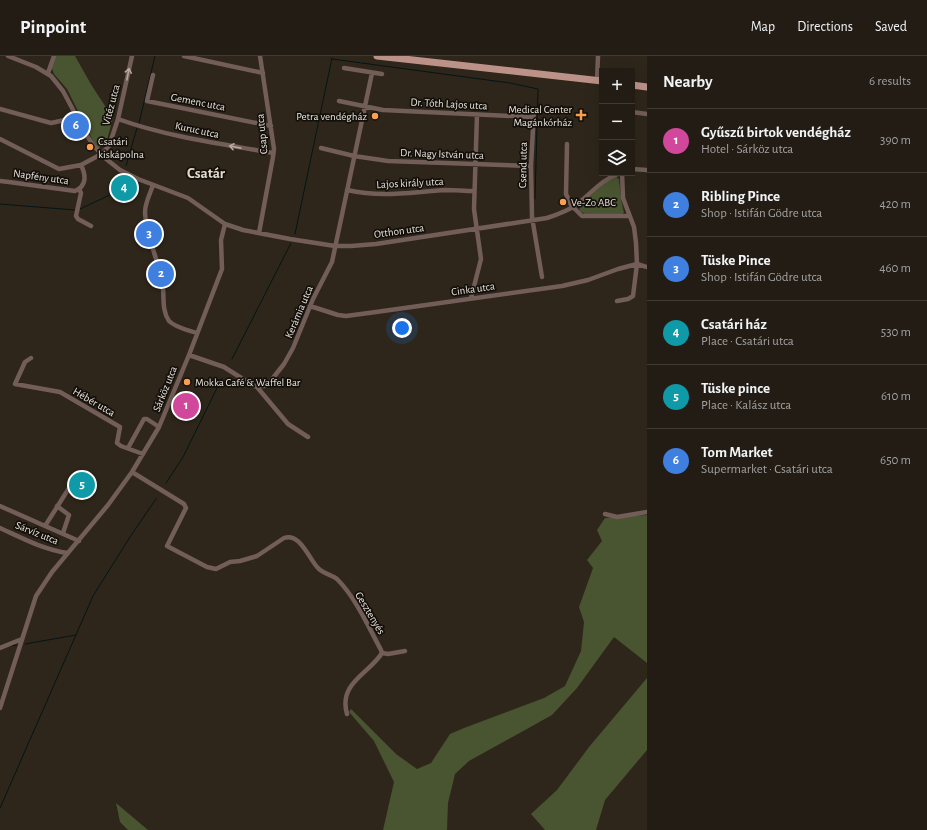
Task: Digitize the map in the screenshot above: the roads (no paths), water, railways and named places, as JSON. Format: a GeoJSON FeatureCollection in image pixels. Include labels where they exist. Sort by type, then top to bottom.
{"type":"FeatureCollection","features":[{"type":"Feature","properties":{"kind":"main road"},"geometry":{"type":"LineString","coordinates":[[377,56],[599,81]]}},
{"type":"Feature","properties":{"kind":"main road"},"geometry":{"type":"LineString","coordinates":[[635,86],[647,88]]}},
{"type":"Feature","properties":{"kind":"street"},"geometry":{"type":"LineString","coordinates":[[10,56],[48,73],[54,56]]}},
{"type":"Feature","properties":{"kind":"street","name":"Vitéz utca"},"geometry":{"type":"LineString","coordinates":[[101,154],[109,146],[118,119],[132,56]]}},
{"type":"Feature","properties":{"kind":"street"},"geometry":{"type":"LineString","coordinates":[[184,56],[263,73]]}},
{"type":"Feature","properties":{"kind":"street","name":"Csap utca"},"geometry":{"type":"LineString","coordinates":[[259,233],[273,153],[271,126],[260,56]]}},
{"type":"Feature","properties":{"kind":"street"},"geometry":{"type":"LineString","coordinates":[[598,56],[599,81]]}},
{"type":"Feature","properties":{"kind":"street"},"geometry":{"type":"LineString","coordinates":[[344,68],[382,74]]}},
{"type":"Feature","properties":{"kind":"street","name":"Otthon utca"},"geometry":{"type":"LineString","coordinates":[[48,73],[63,91],[87,136],[101,154],[120,170],[153,185],[188,198],[225,224],[242,230],[290,239],[335,246],[376,244],[553,216],[573,207],[605,180],[614,176]]}},
{"type":"Feature","properties":{"kind":"street","name":"Kerámia utca"},"geometry":{"type":"LineString","coordinates":[[257,387],[269,384],[284,364],[293,348],[310,306],[332,262],[372,73]]}},
{"type":"Feature","properties":{"kind":"street","name":"Gemenc utca"},"geometry":{"type":"LineString","coordinates":[[153,76],[147,101],[271,126]]}},
{"type":"Feature","properties":{"kind":"street"},"geometry":{"type":"LineString","coordinates":[[339,101],[364,107]]}},
{"type":"Feature","properties":{"kind":"street","name":"Dr. Tóth Lajos utca"},"geometry":{"type":"LineString","coordinates":[[364,107],[383,110],[533,117]]}},
{"type":"Feature","properties":{"kind":"street"},"geometry":{"type":"LineString","coordinates":[[0,109],[51,123],[65,120],[76,114]]}},
{"type":"Feature","properties":{"kind":"street","name":"Csend utca"},"geometry":{"type":"LineString","coordinates":[[534,110],[531,166],[532,220],[542,277]]}},
{"type":"Feature","properties":{"kind":"street"},"geometry":{"type":"LineString","coordinates":[[635,112],[647,114]]}},
{"type":"Feature","properties":{"kind":"street"},"geometry":{"type":"LineString","coordinates":[[470,298],[480,259],[474,209],[477,115]]}},
{"type":"Feature","properties":{"kind":"street","name":"Kuruc utca"},"geometry":{"type":"LineString","coordinates":[[118,119],[142,127],[246,149],[273,153]]}},
{"type":"Feature","properties":{"kind":"street"},"geometry":{"type":"LineString","coordinates":[[0,138],[59,169],[81,165],[101,154]]}},
{"type":"Feature","properties":{"kind":"street"},"geometry":{"type":"LineString","coordinates":[[567,144],[566,194],[573,207],[582,216],[629,216]]}},
{"type":"Feature","properties":{"kind":"street"},"geometry":{"type":"LineString","coordinates":[[321,148],[354,156]]}},
{"type":"Feature","properties":{"kind":"street","name":"Dr. Nagy István utca"},"geometry":{"type":"LineString","coordinates":[[354,156],[388,161],[531,166]]}},
{"type":"Feature","properties":{"kind":"street","name":"Napfény utca"},"geometry":{"type":"LineString","coordinates":[[0,181],[75,191],[84,184],[85,178],[81,165]]}},
{"type":"Feature","properties":{"kind":"street"},"geometry":{"type":"LineString","coordinates":[[635,169],[647,170]]}},
{"type":"Feature","properties":{"kind":"street"},"geometry":{"type":"LineString","coordinates":[[617,301],[628,299],[633,296],[637,264],[634,227],[623,198],[621,176]]}},
{"type":"Feature","properties":{"kind":"street"},"geometry":{"type":"LineString","coordinates":[[153,185],[145,210],[149,236],[160,275],[166,314],[169,320],[177,326],[197,333]]}},
{"type":"Feature","properties":{"kind":"street","name":"Napfény utca"},"geometry":{"type":"LineString","coordinates":[[79,189],[81,193],[76,216],[78,219],[91,226]]}},
{"type":"Feature","properties":{"kind":"street","name":"Lajos király utca"},"geometry":{"type":"LineString","coordinates":[[347,190],[367,194],[385,195],[448,190],[474,191]]}},
{"type":"Feature","properties":{"kind":"street","name":"Sárköz utca"},"geometry":{"type":"LineString","coordinates":[[0,708],[36,596],[52,572],[108,505],[132,472],[159,427],[222,269],[221,240],[225,224]]}},
{"type":"Feature","properties":{"kind":"street"},"geometry":{"type":"LineString","coordinates":[[637,264],[647,267]]}},
{"type":"Feature","properties":{"kind":"street","name":"Cinka utca"},"geometry":{"type":"LineString","coordinates":[[310,306],[330,314],[346,316],[562,286],[588,280],[637,264]]}},
{"type":"Feature","properties":{"kind":"street"},"geometry":{"type":"LineString","coordinates":[[189,355],[224,367],[257,387],[288,424],[308,437]]}},
{"type":"Feature","properties":{"kind":"street","name":"Hébér utca"},"geometry":{"type":"LineString","coordinates":[[31,358],[25,362],[16,384],[54,390],[67,396],[120,427],[121,430],[117,443],[128,448]]}},
{"type":"Feature","properties":{"kind":"street"},"geometry":{"type":"LineString","coordinates":[[143,454],[128,448],[144,420],[147,419],[159,427]]}},
{"type":"Feature","properties":{"kind":"street","name":"Gesztenyés"},"geometry":{"type":"LineString","coordinates":[[132,472],[184,504],[186,508],[167,546],[207,567],[216,569],[230,562],[257,556],[289,536],[296,539],[317,568],[337,579],[351,596],[382,653]]}},
{"type":"Feature","properties":{"kind":"street"},"geometry":{"type":"LineString","coordinates":[[45,526],[76,477]]}},
{"type":"Feature","properties":{"kind":"street"},"geometry":{"type":"LineString","coordinates":[[0,506],[79,541]]}},
{"type":"Feature","properties":{"kind":"street"},"geometry":{"type":"LineString","coordinates":[[57,506],[69,515],[63,533]]}},
{"type":"Feature","properties":{"kind":"street"},"geometry":{"type":"LineString","coordinates":[[605,514],[617,517],[647,512]]}},
{"type":"Feature","properties":{"kind":"street","name":"Sárvíz utca"},"geometry":{"type":"LineString","coordinates":[[0,528],[38,545],[58,552],[68,553]]}},
{"type":"Feature","properties":{"kind":"street"},"geometry":{"type":"LineString","coordinates":[[0,648],[22,639]]}},
{"type":"Feature","properties":{"kind":"street"},"geometry":{"type":"LineString","coordinates":[[347,714],[345,705],[346,695],[364,672],[382,653],[388,654],[405,651]]}},
{"type":"Feature","properties":{"kind":"waterway"},"geometry":{"type":"LineString","coordinates":[[139,123],[155,56]]}},
{"type":"Feature","properties":{"kind":"waterway"},"geometry":{"type":"LineString","coordinates":[[295,234],[332,58]]}},
{"type":"Feature","properties":{"kind":"waterway"},"geometry":{"type":"LineString","coordinates":[[332,59],[510,83],[538,89],[535,199]]}},
{"type":"Feature","properties":{"kind":"waterway"},"geometry":{"type":"LineString","coordinates":[[126,166],[137,128]]}},
{"type":"Feature","properties":{"kind":"waterway"},"geometry":{"type":"LineString","coordinates":[[80,209],[114,193],[124,176]]}},
{"type":"Feature","properties":{"kind":"waterway"},"geometry":{"type":"LineString","coordinates":[[0,204],[75,210]]}},
{"type":"Feature","properties":{"kind":"waterway"},"geometry":{"type":"LineString","coordinates":[[232,359],[291,243]]}},
{"type":"Feature","properties":{"kind":"waterway"},"geometry":{"type":"LineString","coordinates":[[166,483],[183,457],[222,378]]}},
{"type":"Feature","properties":{"kind":"waterway"},"geometry":{"type":"LineString","coordinates":[[0,808],[93,596],[156,499]]}},
{"type":"Feature","properties":{"kind":"waterway"},"geometry":{"type":"LineString","coordinates":[[25,644],[76,635]]}},
{"type":"Feature","properties":{"kind":"waterway"},"geometry":{"type":"LineString","coordinates":[[9,646],[17,645]]}},
{"type":"Feature","properties":{"kind":"place","name":"Medical Center Magánkórház"},"geometry":{"type":"Point","coordinates":[581,115]}},
{"type":"Feature","properties":{"kind":"place","name":"Petra vendégház"},"geometry":{"type":"Point","coordinates":[375,116]}},
{"type":"Feature","properties":{"kind":"place","name":"Tom Market"},"geometry":{"type":"Point","coordinates":[76,126]}},
{"type":"Feature","properties":{"kind":"place","name":"Csatári kiskápolna"},"geometry":{"type":"Point","coordinates":[90,147]}},
{"type":"Feature","properties":{"kind":"place","name":"Csatári ház"},"geometry":{"type":"Point","coordinates":[124,188]}},
{"type":"Feature","properties":{"kind":"place","name":"Ve-Zo ABC"},"geometry":{"type":"Point","coordinates":[563,202]}},
{"type":"Feature","properties":{"kind":"place","name":"Tüske Pince"},"geometry":{"type":"Point","coordinates":[149,234]}},
{"type":"Feature","properties":{"kind":"place","name":"Ribling Pince"},"geometry":{"type":"Point","coordinates":[161,274]}},
{"type":"Feature","properties":{"kind":"place","name":"Mokka Café & Waffel Bar"},"geometry":{"type":"Point","coordinates":[187,382]}},
{"type":"Feature","properties":{"kind":"place","name":"Gyűszű birtok vendégház"},"geometry":{"type":"Point","coordinates":[186,406]}},
{"type":"Feature","properties":{"kind":"place","name":"Tüske pince"},"geometry":{"type":"Point","coordinates":[82,485]}},
{"type":"Feature","properties":{"kind":"district","name":"Csatár"},"geometry":{"type":"Point","coordinates":[206,173]}}]}
